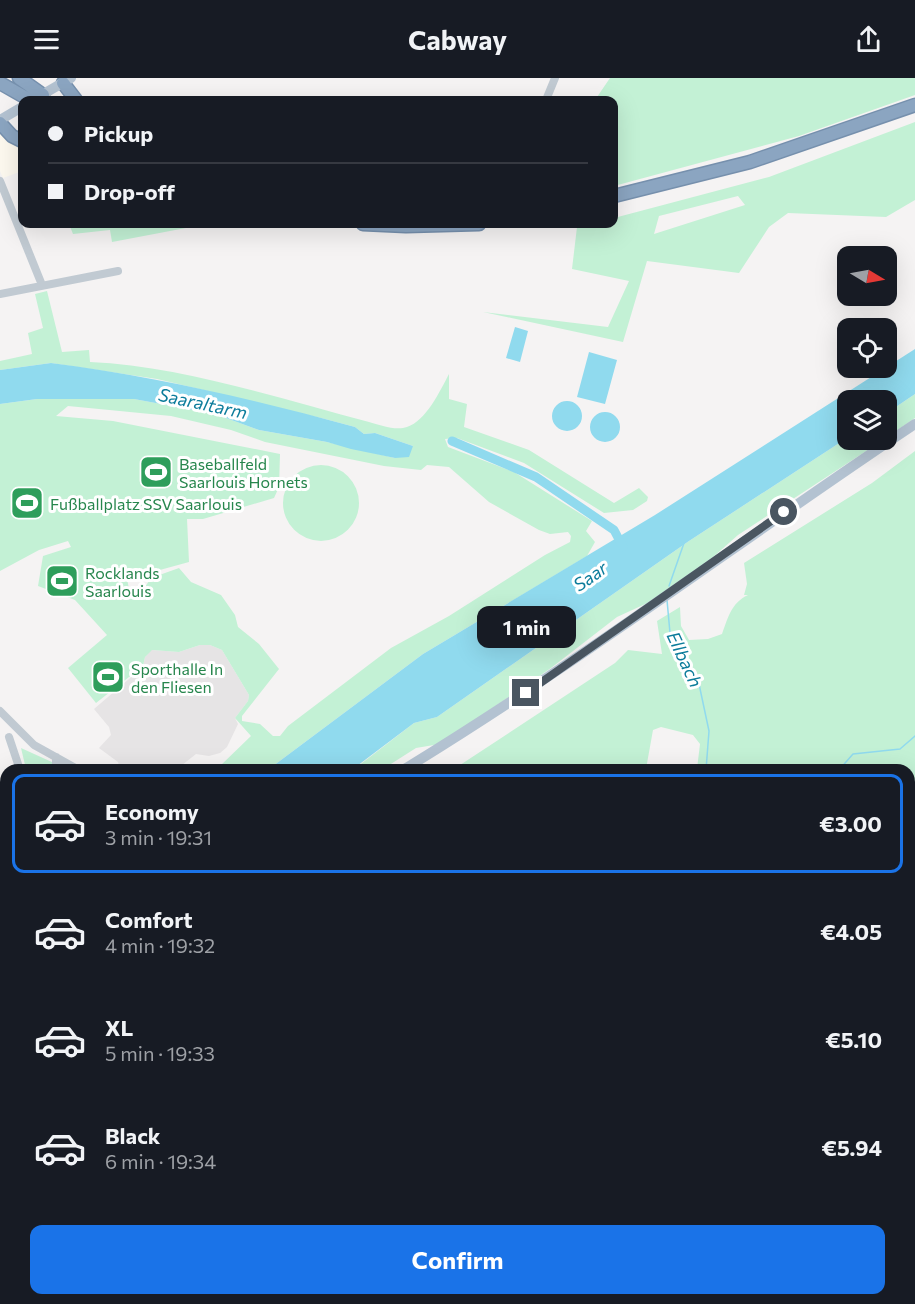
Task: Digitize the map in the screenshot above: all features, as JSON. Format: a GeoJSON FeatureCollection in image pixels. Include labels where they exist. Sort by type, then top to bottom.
{"type":"FeatureCollection","features":[{"type":"Feature","properties":{"kind":"highway"},"geometry":{"type":"LineString","coordinates":[[19,78],[34,96]]}},
{"type":"Feature","properties":{"kind":"highway"},"geometry":{"type":"LineString","coordinates":[[67,80],[74,96]]}},
{"type":"Feature","properties":{"kind":"highway"},"geometry":{"type":"LineString","coordinates":[[0,83],[8,93]]}},
{"type":"Feature","properties":{"kind":"highway"},"geometry":{"type":"LineString","coordinates":[[618,195],[750,162],[915,105]]}},
{"type":"Feature","properties":{"kind":"highway"},"geometry":{"type":"LineString","coordinates":[[618,202],[752,168],[915,112]]}},
{"type":"Feature","properties":{"kind":"highway"},"geometry":{"type":"LineString","coordinates":[[0,121],[12,136],[18,139]]}},
{"type":"Feature","properties":{"kind":"main road"},"geometry":{"type":"LineString","coordinates":[[41,96],[67,80]]}},
{"type":"Feature","properties":{"kind":"main road"},"geometry":{"type":"LineString","coordinates":[[0,121],[18,109]]}},
{"type":"Feature","properties":{"kind":"main road"},"geometry":{"type":"LineString","coordinates":[[413,764],[564,668],[677,587],[915,424]]}},
{"type":"Feature","properties":{"kind":"street"},"geometry":{"type":"LineString","coordinates":[[548,96],[555,78]]}},
{"type":"Feature","properties":{"kind":"street"},"geometry":{"type":"LineString","coordinates":[[0,181],[18,226]]}},
{"type":"Feature","properties":{"kind":"street"},"geometry":{"type":"LineString","coordinates":[[19,228],[42,285]]}},
{"type":"Feature","properties":{"kind":"street"},"geometry":{"type":"LineString","coordinates":[[0,294],[118,271]]}},
{"type":"Feature","properties":{"kind":"street"},"geometry":{"type":"LineString","coordinates":[[0,711],[22,735],[61,762]]}},
{"type":"Feature","properties":{"kind":"street"},"geometry":{"type":"LineString","coordinates":[[9,737],[18,764]]}},
{"type":"Feature","properties":{"kind":"street"},"geometry":{"type":"LineString","coordinates":[[915,1052],[915,1106]]}},
{"type":"Feature","properties":{"kind":"shaded area"},"geometry":{"type":"Polygon","coordinates":[[[0,131],[18,142],[18,172],[3,178],[0,171],[0,131]]]}},
{"type":"Feature","properties":{"kind":"shaded area"},"geometry":{"type":"Polygon","coordinates":[[[200,645],[210,645],[222,650],[249,695],[248,701],[235,718],[238,724],[227,747],[220,753],[209,756],[196,754],[183,764],[119,764],[99,748],[111,735],[109,727],[94,709],[143,667],[145,657],[151,650],[179,652],[200,645]]]}},
{"type":"Feature","properties":{"kind":"green space"},"geometry":{"type":"Polygon","coordinates":[[[610,78],[915,78],[915,95],[799,136],[618,185],[618,96],[598,96],[610,78]]]}},
{"type":"Feature","properties":{"kind":"green space"},"geometry":{"type":"Polygon","coordinates":[[[915,122],[915,200],[886,217],[788,213],[769,227],[739,273],[647,261],[623,342],[483,312],[608,327],[629,281],[572,269],[577,228],[618,228],[618,217],[769,177],[915,122]],[[738,196],[659,216],[654,234],[745,205],[738,196]]]}},
{"type":"Feature","properties":{"kind":"green space"},"geometry":{"type":"Polygon","coordinates":[[[71,228],[186,228],[112,242],[110,230],[73,234],[71,228]]]}},
{"type":"Feature","properties":{"kind":"green space"},"geometry":{"type":"Polygon","coordinates":[[[47,291],[62,352],[89,350],[90,362],[160,370],[195,377],[388,427],[407,427],[420,419],[432,405],[449,374],[449,399],[467,404],[464,427],[529,450],[614,503],[639,488],[648,497],[647,501],[633,510],[604,513],[524,463],[457,438],[445,439],[448,447],[514,472],[592,521],[586,531],[595,542],[587,556],[423,654],[276,764],[222,764],[251,736],[235,718],[248,701],[249,695],[222,650],[210,645],[200,645],[179,652],[152,650],[145,657],[143,666],[96,703],[68,668],[107,635],[75,600],[38,586],[43,556],[71,547],[68,541],[39,550],[0,571],[0,404],[37,399],[134,399],[215,414],[259,430],[327,442],[395,458],[413,446],[375,433],[364,434],[355,427],[325,419],[157,379],[51,363],[0,370],[0,361],[32,354],[28,333],[43,328],[35,294],[47,291]],[[68,406],[56,416],[113,421],[280,454],[279,487],[274,498],[203,519],[187,519],[189,562],[127,579],[131,598],[137,599],[151,578],[179,568],[191,582],[221,595],[235,615],[238,627],[259,644],[279,669],[242,716],[242,721],[260,724],[273,736],[280,736],[288,726],[391,648],[449,616],[545,555],[570,542],[571,536],[568,532],[550,534],[539,530],[489,502],[449,467],[427,465],[421,470],[384,466],[265,442],[231,430],[171,416],[68,406]]]}},
{"type":"Feature","properties":{"kind":"green space"},"geometry":{"type":"Polygon","coordinates":[[[915,394],[915,418],[897,430],[897,406],[915,394]]]}},
{"type":"Feature","properties":{"kind":"green space"},"geometry":{"type":"Polygon","coordinates":[[[837,445],[837,450],[868,450],[738,535],[703,566],[654,600],[617,617],[551,668],[440,744],[416,748],[391,764],[361,764],[414,723],[437,717],[689,541],[837,445]]]}},
{"type":"Feature","properties":{"kind":"green space"},"geometry":{"type":"Polygon","coordinates":[[[915,451],[915,764],[698,764],[700,744],[693,735],[661,727],[653,730],[647,764],[462,764],[615,663],[628,650],[662,654],[657,621],[680,607],[681,626],[689,640],[708,639],[722,634],[734,607],[748,595],[744,595],[747,584],[744,563],[872,483],[915,451]]]}},
{"type":"Feature","properties":{"kind":"green space"},"geometry":{"type":"Polygon","coordinates":[[[321,465],[336,468],[348,476],[356,488],[359,503],[356,518],[348,530],[336,538],[321,541],[306,538],[294,530],[286,518],[283,503],[286,488],[294,476],[306,468],[321,465]]]}},
{"type":"Feature","properties":{"kind":"green space"},"geometry":{"type":"Polygon","coordinates":[[[21,748],[54,763],[54,764],[25,764],[21,748]]]}},
{"type":"Feature","properties":{"kind":"water"},"geometry":{"type":"Polygon","coordinates":[[[515,327],[528,331],[520,362],[506,358],[515,327]]]}},
{"type":"Feature","properties":{"kind":"water"},"geometry":{"type":"Polygon","coordinates":[[[915,349],[915,394],[897,406],[897,390],[851,390],[870,378],[897,378],[897,360],[915,349]]]}},
{"type":"Feature","properties":{"kind":"water"},"geometry":{"type":"Polygon","coordinates":[[[589,352],[617,360],[605,404],[577,397],[589,352]]]}},
{"type":"Feature","properties":{"kind":"water","name":"Saaraltarm"},"geometry":{"type":"Polygon","coordinates":[[[51,363],[167,382],[242,398],[355,427],[364,434],[375,433],[413,446],[409,457],[395,458],[327,442],[259,430],[215,414],[134,399],[37,399],[0,404],[0,370],[51,363]]]}},
{"type":"Feature","properties":{"kind":"water","name":"Saar"},"geometry":{"type":"Polygon","coordinates":[[[837,399],[837,445],[689,541],[437,717],[414,723],[360,764],[276,764],[423,654],[655,515],[837,399]]]}},
{"type":"Feature","properties":{"kind":"water"},"geometry":{"type":"Polygon","coordinates":[[[567,401],[577,406],[582,416],[577,426],[567,431],[557,426],[552,416],[557,406],[567,401]]]}},
{"type":"Feature","properties":{"kind":"water"},"geometry":{"type":"Polygon","coordinates":[[[605,412],[615,417],[620,427],[615,437],[605,442],[595,437],[590,427],[595,417],[605,412]]]}},
{"type":"Feature","properties":{"kind":"waterway","name":"Saaraltarm"},"geometry":{"type":"LineString","coordinates":[[452,441],[536,477],[614,530],[623,547]]}},
{"type":"Feature","properties":{"kind":"waterway","name":"Ellbach"},"geometry":{"type":"LineString","coordinates":[[669,586],[684,543]]}},
{"type":"Feature","properties":{"kind":"waterway","name":"Ellbach"},"geometry":{"type":"LineString","coordinates":[[667,600],[670,633],[699,684],[709,731],[706,764]]}},
{"type":"Feature","properties":{"kind":"waterway"},"geometry":{"type":"LineString","coordinates":[[844,764],[853,754],[900,749],[915,736]]}},
{"type":"Feature","properties":{"kind":"place","name":"Baseballfeld Saarlouis Hornets"},"geometry":{"type":"Point","coordinates":[156,472]}},
{"type":"Feature","properties":{"kind":"place","name":"Fußballplatz SSV Saarlouis"},"geometry":{"type":"Point","coordinates":[27,503]}},
{"type":"Feature","properties":{"kind":"place","name":"Rocklands Saarlouis"},"geometry":{"type":"Point","coordinates":[62,581]}},
{"type":"Feature","properties":{"kind":"place","name":"Sporthalle In den Fliesen"},"geometry":{"type":"Point","coordinates":[108,677]}},
{"type":"Feature","properties":{"kind":"route"},"geometry":{"type":"LineString","coordinates":[[526,693],[784,512]]}}]}
